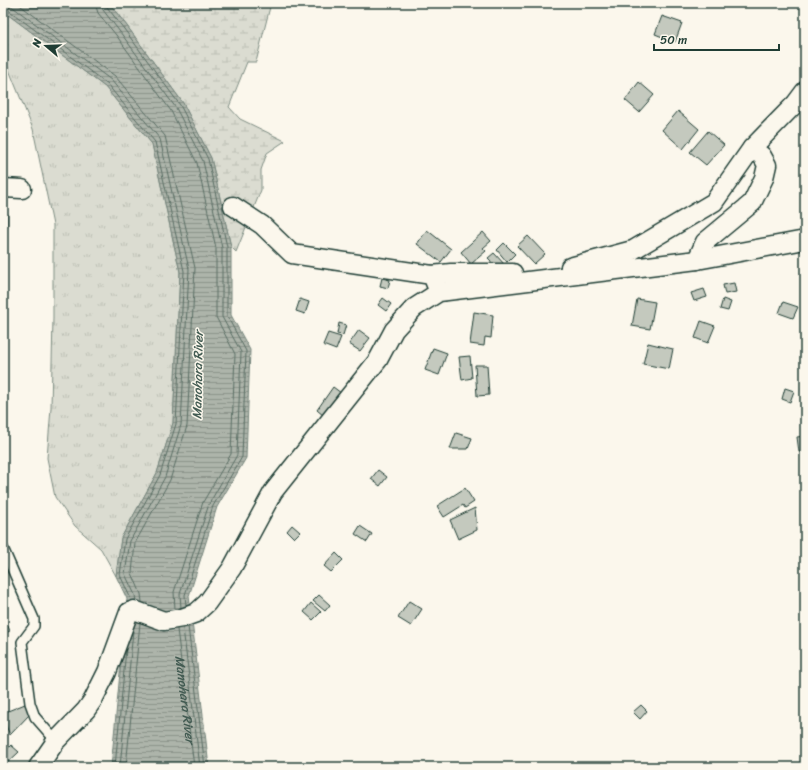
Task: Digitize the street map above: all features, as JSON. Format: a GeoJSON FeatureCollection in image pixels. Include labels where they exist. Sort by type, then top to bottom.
{"type":"FeatureCollection","features":[{"type":"Feature","properties":{"kind":"street"},"geometry":{"type":"LineString","coordinates":[[233,206],[262,225],[292,254],[432,275],[452,273],[546,273],[633,250],[714,202],[752,148],[796,103],[805,91]]}},
{"type":"Feature","properties":{"kind":"street"},"geometry":{"type":"LineString","coordinates":[[697,260],[705,242],[752,203],[764,178],[767,164],[762,156],[752,148]]}},
{"type":"Feature","properties":{"kind":"street"},"geometry":{"type":"LineString","coordinates":[[3,188],[22,189]]}},
{"type":"Feature","properties":{"kind":"street"},"geometry":{"type":"LineString","coordinates":[[38,767],[56,741],[86,710],[93,700],[107,672],[128,614],[134,610],[164,621],[182,618],[196,613],[208,603],[232,568],[273,492],[378,360],[394,330],[414,308],[439,292],[697,260],[805,240]]}},
{"type":"Feature","properties":{"kind":"street"},"geometry":{"type":"LineString","coordinates":[[432,275],[439,292]]}},
{"type":"Feature","properties":{"kind":"lane"},"geometry":{"type":"LineString","coordinates":[[3,548],[34,619],[34,626],[22,642],[30,703],[35,717],[56,741]]}},
{"type":"Feature","properties":{"kind":"green space"},"geometry":{"type":"Polygon","coordinates":[[[109,3],[271,3],[256,62],[247,62],[229,107],[240,119],[285,141],[267,153],[261,170],[261,190],[236,252],[231,247],[211,158],[183,103],[109,3]]]}},
{"type":"Feature","properties":{"kind":"green space"},"geometry":{"type":"Polygon","coordinates":[[[3,11],[105,87],[152,144],[180,272],[173,423],[157,473],[121,538],[116,576],[101,549],[75,526],[55,497],[47,458],[51,408],[53,225],[33,129],[3,55],[3,11]]]}},
{"type":"Feature","properties":{"kind":"water","name":"Manohara River"},"geometry":{"type":"Polygon","coordinates":[[[3,3],[109,3],[183,103],[211,158],[231,247],[231,315],[250,350],[246,458],[217,507],[189,596],[209,767],[111,767],[127,599],[116,576],[121,538],[157,473],[173,423],[180,272],[152,144],[105,87],[3,11],[3,3]]]}},
{"type":"Feature","properties":{"kind":"building"},"geometry":{"type":"Polygon","coordinates":[[[662,16],[682,23],[675,42],[655,34],[662,16]]]}},
{"type":"Feature","properties":{"kind":"building"},"geometry":{"type":"Polygon","coordinates":[[[639,82],[654,95],[639,112],[625,100],[639,82]]]}},
{"type":"Feature","properties":{"kind":"building"},"geometry":{"type":"Polygon","coordinates":[[[678,111],[699,129],[683,149],[662,130],[678,111]]]}},
{"type":"Feature","properties":{"kind":"building"},"geometry":{"type":"Polygon","coordinates":[[[708,131],[724,145],[706,165],[690,152],[708,131]]]}},
{"type":"Feature","properties":{"kind":"building"},"geometry":{"type":"Polygon","coordinates":[[[3,214],[7,214],[7,227],[3,227],[3,214]]]}},
{"type":"Feature","properties":{"kind":"building"},"geometry":{"type":"Polygon","coordinates":[[[427,230],[451,249],[441,262],[417,244],[427,230]]]}},
{"type":"Feature","properties":{"kind":"building"},"geometry":{"type":"Polygon","coordinates":[[[483,232],[491,241],[483,248],[486,251],[471,264],[461,252],[483,232]]]}},
{"type":"Feature","properties":{"kind":"building"},"geometry":{"type":"Polygon","coordinates":[[[528,236],[545,254],[534,264],[517,246],[528,236]]]}},
{"type":"Feature","properties":{"kind":"building"},"geometry":{"type":"Polygon","coordinates":[[[504,243],[515,254],[507,262],[497,250],[504,243]]]}},
{"type":"Feature","properties":{"kind":"building"},"geometry":{"type":"Polygon","coordinates":[[[494,253],[506,266],[501,271],[488,258],[494,253]]]}},
{"type":"Feature","properties":{"kind":"building"},"geometry":{"type":"Polygon","coordinates":[[[382,278],[390,280],[388,288],[380,286],[382,278]]]}},
{"type":"Feature","properties":{"kind":"building"},"geometry":{"type":"Polygon","coordinates":[[[734,283],[736,292],[725,294],[723,285],[734,283]]]}},
{"type":"Feature","properties":{"kind":"building"},"geometry":{"type":"Polygon","coordinates":[[[704,289],[707,297],[694,301],[691,293],[704,289]]]}},
{"type":"Feature","properties":{"kind":"building"},"geometry":{"type":"Polygon","coordinates":[[[383,298],[391,304],[386,311],[378,305],[383,298]]]}},
{"type":"Feature","properties":{"kind":"building"},"geometry":{"type":"Polygon","coordinates":[[[300,299],[309,302],[305,314],[296,311],[300,299]]]}},
{"type":"Feature","properties":{"kind":"building"},"geometry":{"type":"Polygon","coordinates":[[[637,299],[655,302],[650,329],[632,326],[637,299]]]}},
{"type":"Feature","properties":{"kind":"building"},"geometry":{"type":"Polygon","coordinates":[[[723,299],[731,302],[728,311],[720,309],[723,299]]]}},
{"type":"Feature","properties":{"kind":"building"},"geometry":{"type":"Polygon","coordinates":[[[783,302],[798,307],[793,318],[779,313],[783,302]]]}},
{"type":"Feature","properties":{"kind":"building"},"geometry":{"type":"Polygon","coordinates":[[[474,312],[493,315],[491,338],[485,337],[484,346],[470,344],[474,312]]]}},
{"type":"Feature","properties":{"kind":"building"},"geometry":{"type":"Polygon","coordinates":[[[701,321],[715,326],[708,343],[695,338],[701,321]]]}},
{"type":"Feature","properties":{"kind":"building"},"geometry":{"type":"Polygon","coordinates":[[[339,323],[346,325],[343,335],[337,334],[339,323]]]}},
{"type":"Feature","properties":{"kind":"building"},"geometry":{"type":"Polygon","coordinates":[[[359,330],[370,338],[360,351],[349,344],[359,330]]]}},
{"type":"Feature","properties":{"kind":"building"},"geometry":{"type":"Polygon","coordinates":[[[328,333],[341,337],[336,350],[323,345],[328,333]]]}},
{"type":"Feature","properties":{"kind":"building"},"geometry":{"type":"Polygon","coordinates":[[[648,343],[673,349],[669,369],[643,364],[648,343]]]}},
{"type":"Feature","properties":{"kind":"building"},"geometry":{"type":"Polygon","coordinates":[[[433,348],[447,353],[439,375],[425,370],[433,348]]]}},
{"type":"Feature","properties":{"kind":"building"},"geometry":{"type":"Polygon","coordinates":[[[470,356],[472,378],[462,380],[459,357],[470,356]]]}},
{"type":"Feature","properties":{"kind":"building"},"geometry":{"type":"Polygon","coordinates":[[[475,365],[487,365],[489,395],[477,396],[475,365]]]}},
{"type":"Feature","properties":{"kind":"building"},"geometry":{"type":"Polygon","coordinates":[[[805,386],[805,413],[802,387],[805,386]]]}},
{"type":"Feature","properties":{"kind":"building"},"geometry":{"type":"Polygon","coordinates":[[[333,387],[341,393],[324,416],[317,410],[333,387]]]}},
{"type":"Feature","properties":{"kind":"building"},"geometry":{"type":"Polygon","coordinates":[[[785,388],[794,391],[790,402],[782,399],[785,388]]]}},
{"type":"Feature","properties":{"kind":"building"},"geometry":{"type":"Polygon","coordinates":[[[456,433],[472,438],[468,449],[450,449],[456,433]]]}},
{"type":"Feature","properties":{"kind":"building"},"geometry":{"type":"Polygon","coordinates":[[[805,436],[805,451],[799,452],[797,437],[805,436]]]}},
{"type":"Feature","properties":{"kind":"building"},"geometry":{"type":"Polygon","coordinates":[[[378,470],[387,477],[380,486],[371,479],[378,470]]]}},
{"type":"Feature","properties":{"kind":"building"},"geometry":{"type":"Polygon","coordinates":[[[465,488],[474,502],[465,508],[463,505],[444,517],[437,506],[465,488]]]}},
{"type":"Feature","properties":{"kind":"building"},"geometry":{"type":"Polygon","coordinates":[[[475,508],[477,530],[458,539],[450,520],[475,508]]]}},
{"type":"Feature","properties":{"kind":"building"},"geometry":{"type":"Polygon","coordinates":[[[292,525],[300,532],[294,538],[287,531],[292,525]]]}},
{"type":"Feature","properties":{"kind":"building"},"geometry":{"type":"Polygon","coordinates":[[[360,526],[372,534],[367,542],[355,534],[360,526]]]}},
{"type":"Feature","properties":{"kind":"building"},"geometry":{"type":"Polygon","coordinates":[[[336,553],[343,560],[331,572],[324,566],[336,553]]]}},
{"type":"Feature","properties":{"kind":"building"},"geometry":{"type":"Polygon","coordinates":[[[319,595],[330,605],[325,611],[313,601],[319,595]]]}},
{"type":"Feature","properties":{"kind":"building"},"geometry":{"type":"Polygon","coordinates":[[[409,601],[422,609],[411,626],[398,618],[409,601]]]}},
{"type":"Feature","properties":{"kind":"building"},"geometry":{"type":"Polygon","coordinates":[[[311,603],[321,612],[313,620],[304,612],[311,603]]]}},
{"type":"Feature","properties":{"kind":"building"},"geometry":{"type":"Polygon","coordinates":[[[3,614],[10,631],[3,634],[3,614]]]}},
{"type":"Feature","properties":{"kind":"building"},"geometry":{"type":"Polygon","coordinates":[[[25,704],[30,714],[10,735],[3,719],[3,713],[25,704]]]}},
{"type":"Feature","properties":{"kind":"building"},"geometry":{"type":"Polygon","coordinates":[[[641,705],[647,711],[640,719],[633,712],[641,705]]]}},
{"type":"Feature","properties":{"kind":"building"},"geometry":{"type":"Polygon","coordinates":[[[11,745],[19,752],[3,767],[3,753],[11,745]]]}}]}
